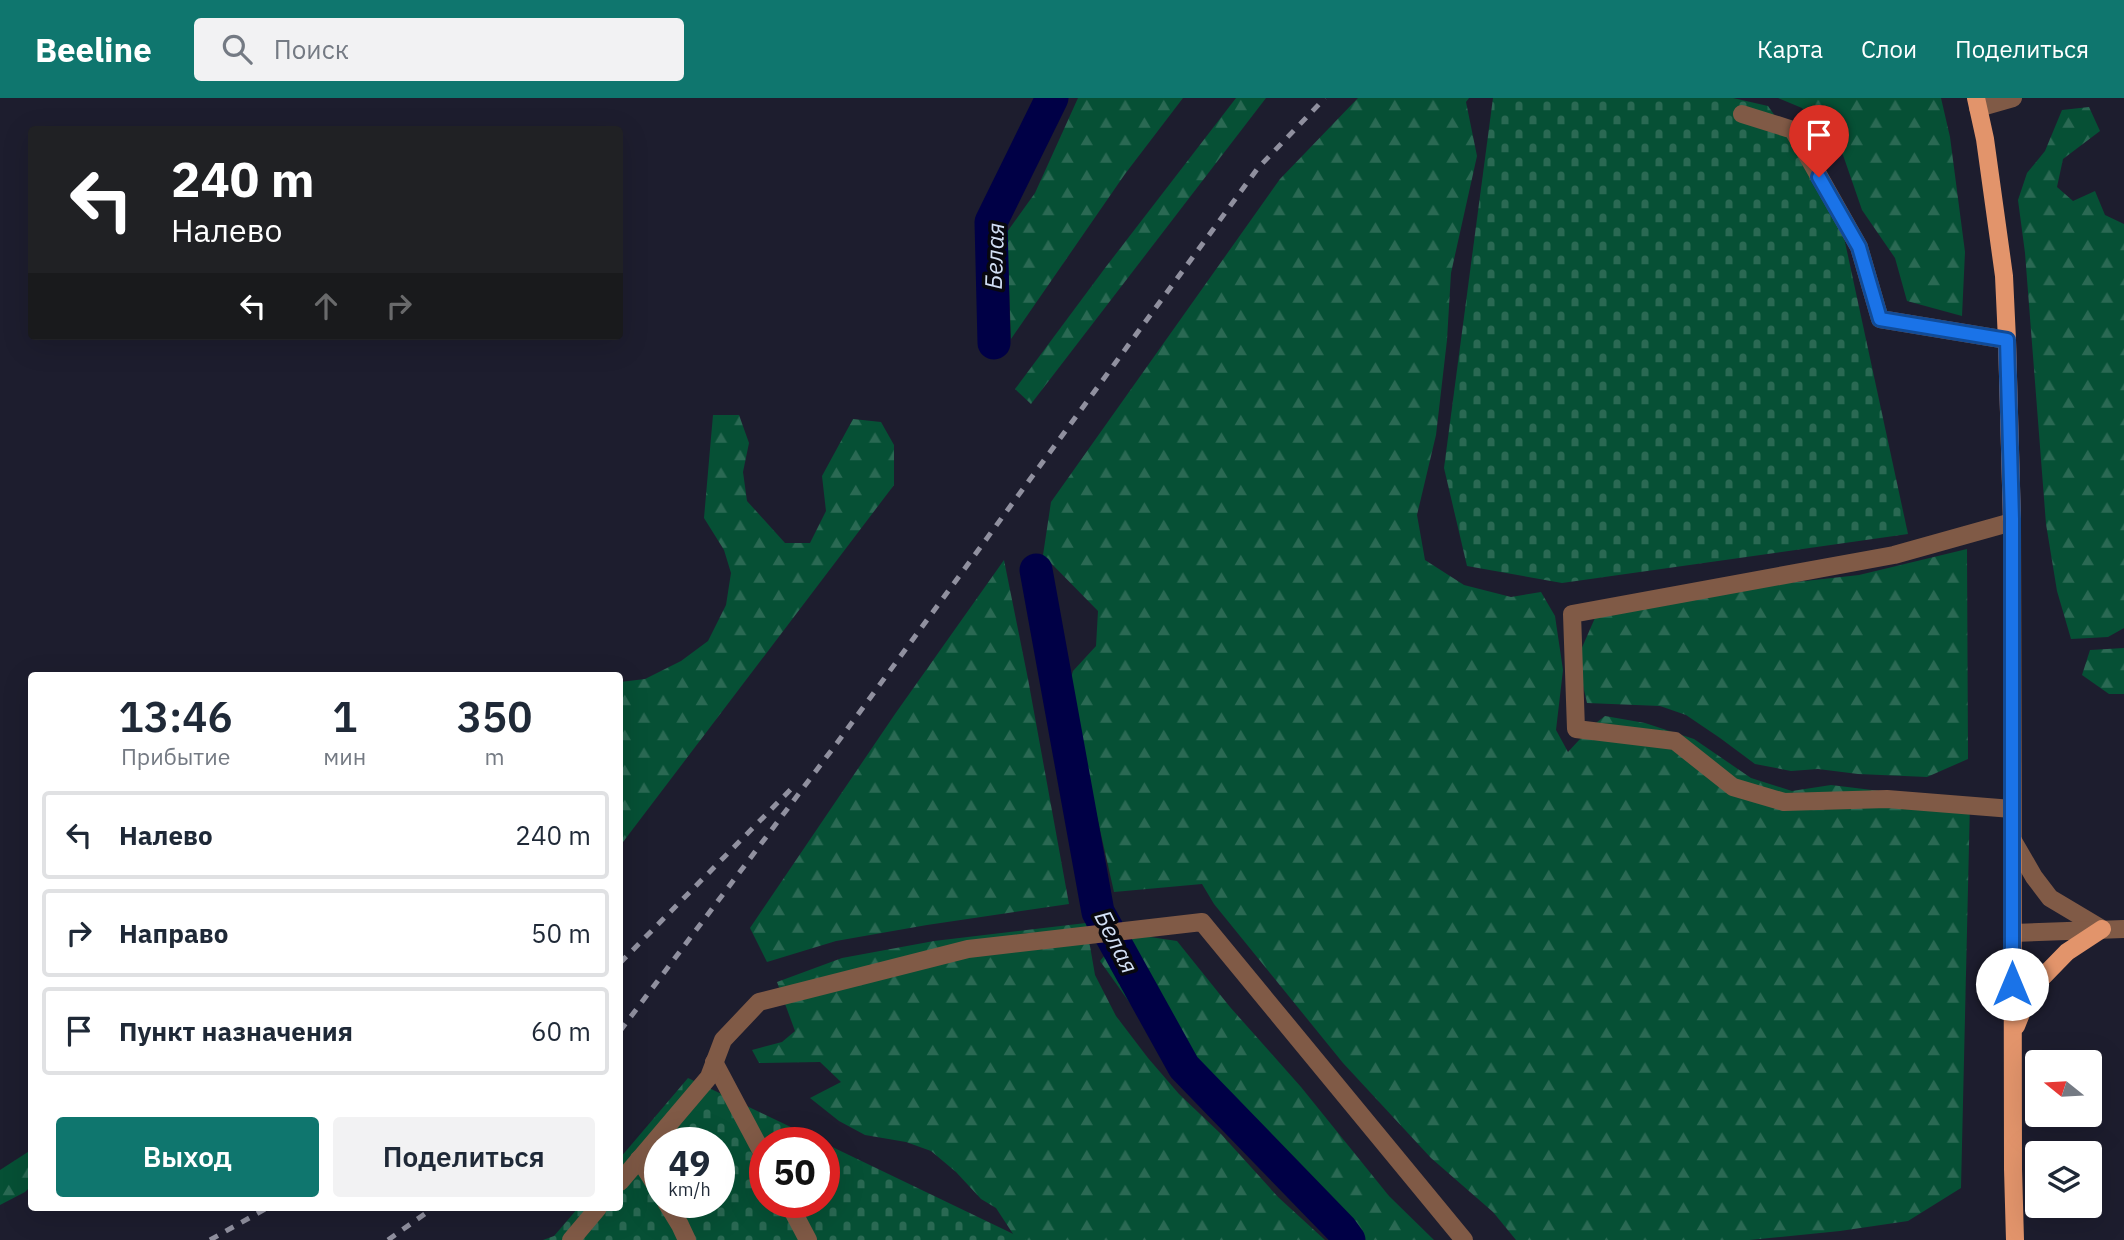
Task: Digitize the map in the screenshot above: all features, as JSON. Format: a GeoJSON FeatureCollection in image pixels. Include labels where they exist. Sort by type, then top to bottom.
{"type":"FeatureCollection","features":[{"type":"Feature","properties":{"kind":"main road"},"geometry":{"type":"LineString","coordinates":[[1977,103],[1985,139],[2004,276],[2007,340],[2012,522],[2012,1036],[2015,1240]]}},
{"type":"Feature","properties":{"kind":"main road"},"geometry":{"type":"LineString","coordinates":[[2012,1036],[2031,989],[2067,952],[2102,929]]}},
{"type":"Feature","properties":{"kind":"street"},"geometry":{"type":"LineString","coordinates":[[1977,103],[2013,98]]}},
{"type":"Feature","properties":{"kind":"street"},"geometry":{"type":"LineString","coordinates":[[1742,114],[1793,131],[1859,247],[1880,319],[2007,340]]}},
{"type":"Feature","properties":{"kind":"street"},"geometry":{"type":"LineString","coordinates":[[2012,522],[1894,555],[1572,614],[1576,729],[1675,741],[1733,788],[1784,802],[1887,799],[2012,809]]}},
{"type":"Feature","properties":{"kind":"street"},"geometry":{"type":"LineString","coordinates":[[2012,839],[2050,898],[2102,929]]}},
{"type":"Feature","properties":{"kind":"street"},"geometry":{"type":"LineString","coordinates":[[623,1178],[709,1077],[723,1040],[759,1002],[968,949],[1202,922],[1464,1240]]}},
{"type":"Feature","properties":{"kind":"street"},"geometry":{"type":"LineString","coordinates":[[2013,933],[2124,929]]}},
{"type":"Feature","properties":{"kind":"street"},"geometry":{"type":"LineString","coordinates":[[714,1062],[749,1128]]}},
{"type":"Feature","properties":{"kind":"street"},"geometry":{"type":"LineString","coordinates":[[639,1159],[644,1167]]}},
{"type":"Feature","properties":{"kind":"street"},"geometry":{"type":"LineString","coordinates":[[575,1238],[596,1211]]}},
{"type":"Feature","properties":{"kind":"street"},"geometry":{"type":"LineString","coordinates":[[675,1218],[687,1240]]}},
{"type":"Feature","properties":{"kind":"street"},"geometry":{"type":"LineString","coordinates":[[796,1218],[808,1240]]}},
{"type":"Feature","properties":{"kind":"green space"},"geometry":{"type":"Polygon","coordinates":[[[1078,98],[1183,98],[1125,174],[1011,339],[1007,232],[1035,193],[1078,98]]]}},
{"type":"Feature","properties":{"kind":"green space"},"geometry":{"type":"Polygon","coordinates":[[[1236,98],[1266,98],[1031,404],[1015,389],[1236,98]]]}},
{"type":"Feature","properties":{"kind":"green space"},"geometry":{"type":"Polygon","coordinates":[[[1358,98],[1469,98],[1466,102],[1477,156],[1451,273],[1447,340],[1436,435],[1417,515],[1425,560],[1464,585],[1511,597],[1541,592],[1555,616],[1563,670],[1556,730],[1568,752],[1605,716],[1645,723],[1694,739],[1751,778],[1792,791],[1831,785],[1970,802],[1961,1188],[1908,1221],[1749,1240],[1516,1240],[1493,1212],[1431,1158],[1343,1063],[1214,904],[1202,884],[1114,892],[1068,688],[1073,671],[1096,646],[1098,611],[1043,555],[1051,502],[1280,179],[1358,98]]]}},
{"type":"Feature","properties":{"kind":"green space"},"geometry":{"type":"Polygon","coordinates":[[[1493,98],[1733,98],[1768,106],[1837,205],[1908,534],[1562,583],[1467,566],[1444,468],[1493,98]]]}},
{"type":"Feature","properties":{"kind":"green space"},"geometry":{"type":"Polygon","coordinates":[[[1778,98],[1941,98],[1950,137],[1965,252],[1962,316],[1907,301],[1895,258],[1862,210],[1843,155],[1802,108],[1778,98]]]}},
{"type":"Feature","properties":{"kind":"green space"},"geometry":{"type":"Polygon","coordinates":[[[2089,107],[2100,131],[2063,159],[2057,187],[2073,201],[2095,191],[2105,215],[2124,224],[2124,628],[2108,637],[2071,639],[2057,591],[2046,524],[2025,253],[2018,200],[2027,173],[2045,151],[2062,110],[2089,107]]]}},
{"type":"Feature","properties":{"kind":"green space"},"geometry":{"type":"Polygon","coordinates":[[[713,415],[739,415],[749,443],[743,472],[747,501],[785,543],[810,543],[826,511],[822,476],[853,419],[881,422],[894,445],[894,485],[623,842],[623,682],[645,679],[681,661],[708,641],[726,605],[731,573],[724,550],[704,518],[713,415]]]}},
{"type":"Feature","properties":{"kind":"green space"},"geometry":{"type":"Polygon","coordinates":[[[1967,549],[1968,759],[1927,777],[1818,769],[1791,771],[1755,764],[1686,715],[1660,706],[1587,703],[1577,659],[1598,611],[1696,593],[1859,575],[1967,549]]]}},
{"type":"Feature","properties":{"kind":"green space"},"geometry":{"type":"Polygon","coordinates":[[[1004,560],[1069,904],[836,941],[767,962],[750,928],[895,714],[1004,560]]]}},
{"type":"Feature","properties":{"kind":"green space"},"geometry":{"type":"Polygon","coordinates":[[[2124,648],[2124,694],[2109,694],[2082,675],[2090,650],[2124,648]]]}},
{"type":"Feature","properties":{"kind":"green space"},"geometry":{"type":"Polygon","coordinates":[[[1086,923],[1095,975],[1116,1016],[1179,1094],[1221,1134],[1278,1197],[1325,1240],[1017,1240],[996,1208],[981,1199],[956,1172],[931,1151],[906,1142],[865,1135],[839,1121],[810,1098],[841,1082],[820,1062],[759,1063],[752,1050],[782,1042],[795,1031],[777,982],[842,958],[934,941],[1086,923]]]}},
{"type":"Feature","properties":{"kind":"green space"},"geometry":{"type":"Polygon","coordinates":[[[1123,933],[1177,941],[1389,1196],[1434,1240],[1354,1240],[1325,1196],[1256,1131],[1189,1079],[1147,1027],[1100,961],[1123,933]]]}},
{"type":"Feature","properties":{"kind":"green space"},"geometry":{"type":"Polygon","coordinates":[[[688,1078],[791,1127],[749,1127],[749,1218],[840,1218],[840,1151],[1026,1240],[543,1240],[554,1236],[575,1211],[623,1211],[623,1154],[644,1130],[644,1218],[735,1218],[735,1127],[646,1127],[688,1078]]]}},
{"type":"Feature","properties":{"kind":"green space"},"geometry":{"type":"Polygon","coordinates":[[[28,1152],[28,1189],[0,1205],[0,1170],[28,1152]]]}},
{"type":"Feature","properties":{"kind":"waterway","name":"Белая"},"geometry":{"type":"LineString","coordinates":[[994,343],[991,222],[1052,98]]}},
{"type":"Feature","properties":{"kind":"waterway","name":"Белая"},"geometry":{"type":"LineString","coordinates":[[1036,570],[1098,912],[1184,1067],[1349,1240]]}},
{"type":"Feature","properties":{"kind":"railway"},"geometry":{"type":"LineString","coordinates":[[623,1027],[837,743],[1258,168],[1325,98]]}},
{"type":"Feature","properties":{"kind":"railway"},"geometry":{"type":"LineString","coordinates":[[623,960],[795,785]]}},
{"type":"Feature","properties":{"kind":"railway"},"geometry":{"type":"LineString","coordinates":[[210,1240],[262,1211]]}},
{"type":"Feature","properties":{"kind":"railway"},"geometry":{"type":"LineString","coordinates":[[388,1240],[429,1211]]}},
{"type":"Feature","properties":{"kind":"route"},"geometry":{"type":"LineString","coordinates":[[1819,177],[1859,247],[1880,319],[2007,340],[2012,519],[2012,984]]}}]}
